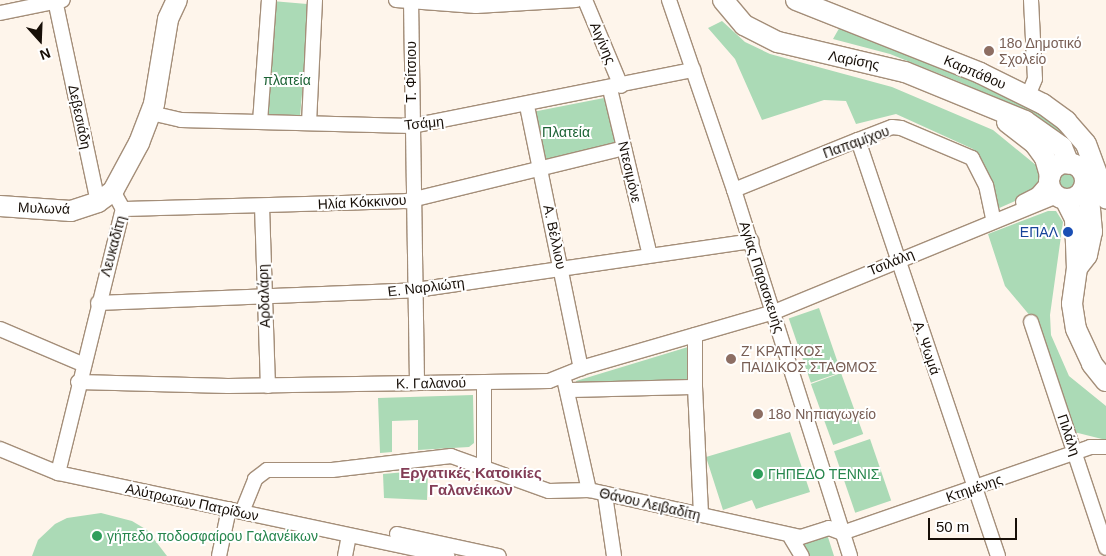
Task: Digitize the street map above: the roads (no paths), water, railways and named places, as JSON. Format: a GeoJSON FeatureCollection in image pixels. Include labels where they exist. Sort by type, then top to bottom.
{"type":"FeatureCollection","features":[{"type":"Feature","properties":{"kind":"main road"},"geometry":{"type":"LineString","coordinates":[[106,196],[151,113],[168,19],[177,0]]}},
{"type":"Feature","properties":{"kind":"main road","name":"Λαρίσης"},"geometry":{"type":"LineString","coordinates":[[723,0],[744,25],[778,42],[897,69],[1037,128],[1062,147],[1088,178],[1092,232],[1087,255],[1077,268]]}},
{"type":"Feature","properties":{"kind":"main road","name":"Καρπάθου"},"geometry":{"type":"LineString","coordinates":[[796,0],[900,40],[1028,96],[1066,121],[1088,178]]}},
{"type":"Feature","properties":{"kind":"main road","name":"Λαρίσης"},"geometry":{"type":"LineString","coordinates":[[993,109],[1035,144],[1045,158],[1055,188],[1076,219],[1077,268],[1072,304],[1076,329],[1092,364],[1106,381]]}},
{"type":"Feature","properties":{"kind":"main road"},"geometry":{"type":"LineString","coordinates":[[1057,166],[1088,178],[1075,197],[1055,188],[1057,166]]}},
{"type":"Feature","properties":{"kind":"main road","name":"Μυλωνά"},"geometry":{"type":"LineString","coordinates":[[0,206],[63,211],[106,196]]}},
{"type":"Feature","properties":{"kind":"street"},"geometry":{"type":"LineString","coordinates":[[260,122],[269,0]]}},
{"type":"Feature","properties":{"kind":"street"},"geometry":{"type":"LineString","coordinates":[[309,124],[315,0]]}},
{"type":"Feature","properties":{"kind":"street"},"geometry":{"type":"LineString","coordinates":[[396,0],[476,6],[576,0]]}},
{"type":"Feature","properties":{"kind":"street","name":"Τ. Φίτσιου"},"geometry":{"type":"LineString","coordinates":[[411,0],[418,383]]}},
{"type":"Feature","properties":{"kind":"street","name":"Αιγίνης"},"geometry":{"type":"LineString","coordinates":[[585,0],[615,88]]}},
{"type":"Feature","properties":{"kind":"street","name":"Αγίας Παρασκευής"},"geometry":{"type":"LineString","coordinates":[[669,0],[751,241],[850,556]]}},
{"type":"Feature","properties":{"kind":"street"},"geometry":{"type":"LineString","coordinates":[[1028,96],[1035,80],[1031,0]]}},
{"type":"Feature","properties":{"kind":"street"},"geometry":{"type":"LineString","coordinates":[[0,13],[58,1]]}},
{"type":"Feature","properties":{"kind":"street","name":"Δεβεσιάδη"},"geometry":{"type":"LineString","coordinates":[[58,1],[106,196]]}},
{"type":"Feature","properties":{"kind":"street","name":"Τσάμη"},"geometry":{"type":"LineString","coordinates":[[151,113],[170,119],[412,126],[527,106],[693,70]]}},
{"type":"Feature","properties":{"kind":"street","name":"Ντεσιμόνε"},"geometry":{"type":"LineString","coordinates":[[615,88],[624,148],[650,254]]}},
{"type":"Feature","properties":{"kind":"street","name":"Α. Βέλλιου"},"geometry":{"type":"LineString","coordinates":[[527,106],[562,268],[581,368]]}},
{"type":"Feature","properties":{"kind":"street","name":"Παπαμίχου"},"geometry":{"type":"LineString","coordinates":[[734,190],[892,127],[902,128],[966,154],[981,170],[993,219]]}},
{"type":"Feature","properties":{"kind":"street","name":"Α. Ψωμά"},"geometry":{"type":"LineString","coordinates":[[858,140],[998,556]]}},
{"type":"Feature","properties":{"kind":"street","name":"Ηλία Κόκκινου"},"geometry":{"type":"LineString","coordinates":[[123,209],[262,206],[414,199],[624,148]]}},
{"type":"Feature","properties":{"kind":"street","name":"Τσιλάλη"},"geometry":{"type":"LineString","coordinates":[[774,312],[1009,213],[1037,195],[1055,188]]}},
{"type":"Feature","properties":{"kind":"street","name":"Λευκαδίτη"},"geometry":{"type":"LineString","coordinates":[[58,473],[82,364],[123,209],[106,196]]}},
{"type":"Feature","properties":{"kind":"street","name":"Αρδαλάρη"},"geometry":{"type":"LineString","coordinates":[[262,206],[268,386]]}},
{"type":"Feature","properties":{"kind":"street","name":"Ε. Ναρλιώτη"},"geometry":{"type":"LineString","coordinates":[[98,303],[264,298],[416,290],[650,254],[751,241]]}},
{"type":"Feature","properties":{"kind":"street","name":"Κ. Γαλανού"},"geometry":{"type":"LineString","coordinates":[[78,382],[120,386],[536,383],[562,376],[581,368],[774,312]]}},
{"type":"Feature","properties":{"kind":"street","name":"Πιλάλη"},"geometry":{"type":"LineString","coordinates":[[1031,322],[1106,548]]}},
{"type":"Feature","properties":{"kind":"street"},"geometry":{"type":"LineString","coordinates":[[0,329],[82,364]]}},
{"type":"Feature","properties":{"kind":"street"},"geometry":{"type":"LineString","coordinates":[[695,335],[700,516]]}},
{"type":"Feature","properties":{"kind":"street"},"geometry":{"type":"LineString","coordinates":[[562,376],[568,390],[589,490]]}},
{"type":"Feature","properties":{"kind":"street"},"geometry":{"type":"LineString","coordinates":[[484,382],[484,466]]}},
{"type":"Feature","properties":{"kind":"street"},"geometry":{"type":"LineString","coordinates":[[568,390],[695,387]]}},
{"type":"Feature","properties":{"kind":"street","name":"Κτημένης"},"geometry":{"type":"LineString","coordinates":[[842,533],[1075,453],[1106,447]]}},
{"type":"Feature","properties":{"kind":"street","name":"Αλύτρωτων Πατρίδων"},"geometry":{"type":"LineString","coordinates":[[0,449],[58,473],[447,556]]}},
{"type":"Feature","properties":{"kind":"street","name":"Θάνου Λειβαδίτη"},"geometry":{"type":"LineString","coordinates":[[219,556],[236,510],[258,474],[275,468],[332,470],[435,456],[451,456],[484,466],[507,479],[549,491],[589,490],[791,538],[829,528],[842,533]]}},
{"type":"Feature","properties":{"kind":"street"},"geometry":{"type":"LineString","coordinates":[[605,495],[614,556]]}},
{"type":"Feature","properties":{"kind":"street"},"geometry":{"type":"LineString","coordinates":[[397,534],[499,556]]}},
{"type":"Feature","properties":{"kind":"street"},"geometry":{"type":"LineString","coordinates":[[345,556],[349,536]]}},
{"type":"Feature","properties":{"kind":"street"},"geometry":{"type":"LineString","coordinates":[[791,538],[802,556]]}},
{"type":"Feature","properties":{"kind":"place","name":"18ο Δημοτικό Σχολείο"},"geometry":{"type":"Point","coordinates":[989,51]}},
{"type":"Feature","properties":{"kind":"place","name":"ΕΠΑΛ"},"geometry":{"type":"Point","coordinates":[1068,232]}},
{"type":"Feature","properties":{"kind":"place","name":"Ζ' ΚΡΑΤΙΚΟΣ ΠΑΙΔΙΚΟΣ ΣΤΑΘΜΟΣ"},"geometry":{"type":"Point","coordinates":[731,359]}},
{"type":"Feature","properties":{"kind":"place","name":"18ο Νηπιαγωγείο"},"geometry":{"type":"Point","coordinates":[758,414]}},
{"type":"Feature","properties":{"kind":"place","name":"ΓΗΠΕΔΟ ΤΕΝΝΙΣ"},"geometry":{"type":"Point","coordinates":[758,474]}},
{"type":"Feature","properties":{"kind":"place","name":"γήπεδο ποδοσφαίρου Γαλανέικων"},"geometry":{"type":"Point","coordinates":[97,536]}},
{"type":"Feature","properties":{"kind":"district","name":"Εργατικές Κατοικίες Γαλανέικων"},"geometry":{"type":"Point","coordinates":[471,480]}},
{"type":"Feature","properties":{"kind":"park label","name":"πλατεία"},"geometry":{"type":"Point","coordinates":[287,80]}},
{"type":"Feature","properties":{"kind":"park label","name":"Πλατεία"},"geometry":{"type":"Point","coordinates":[566,132]}}]}
